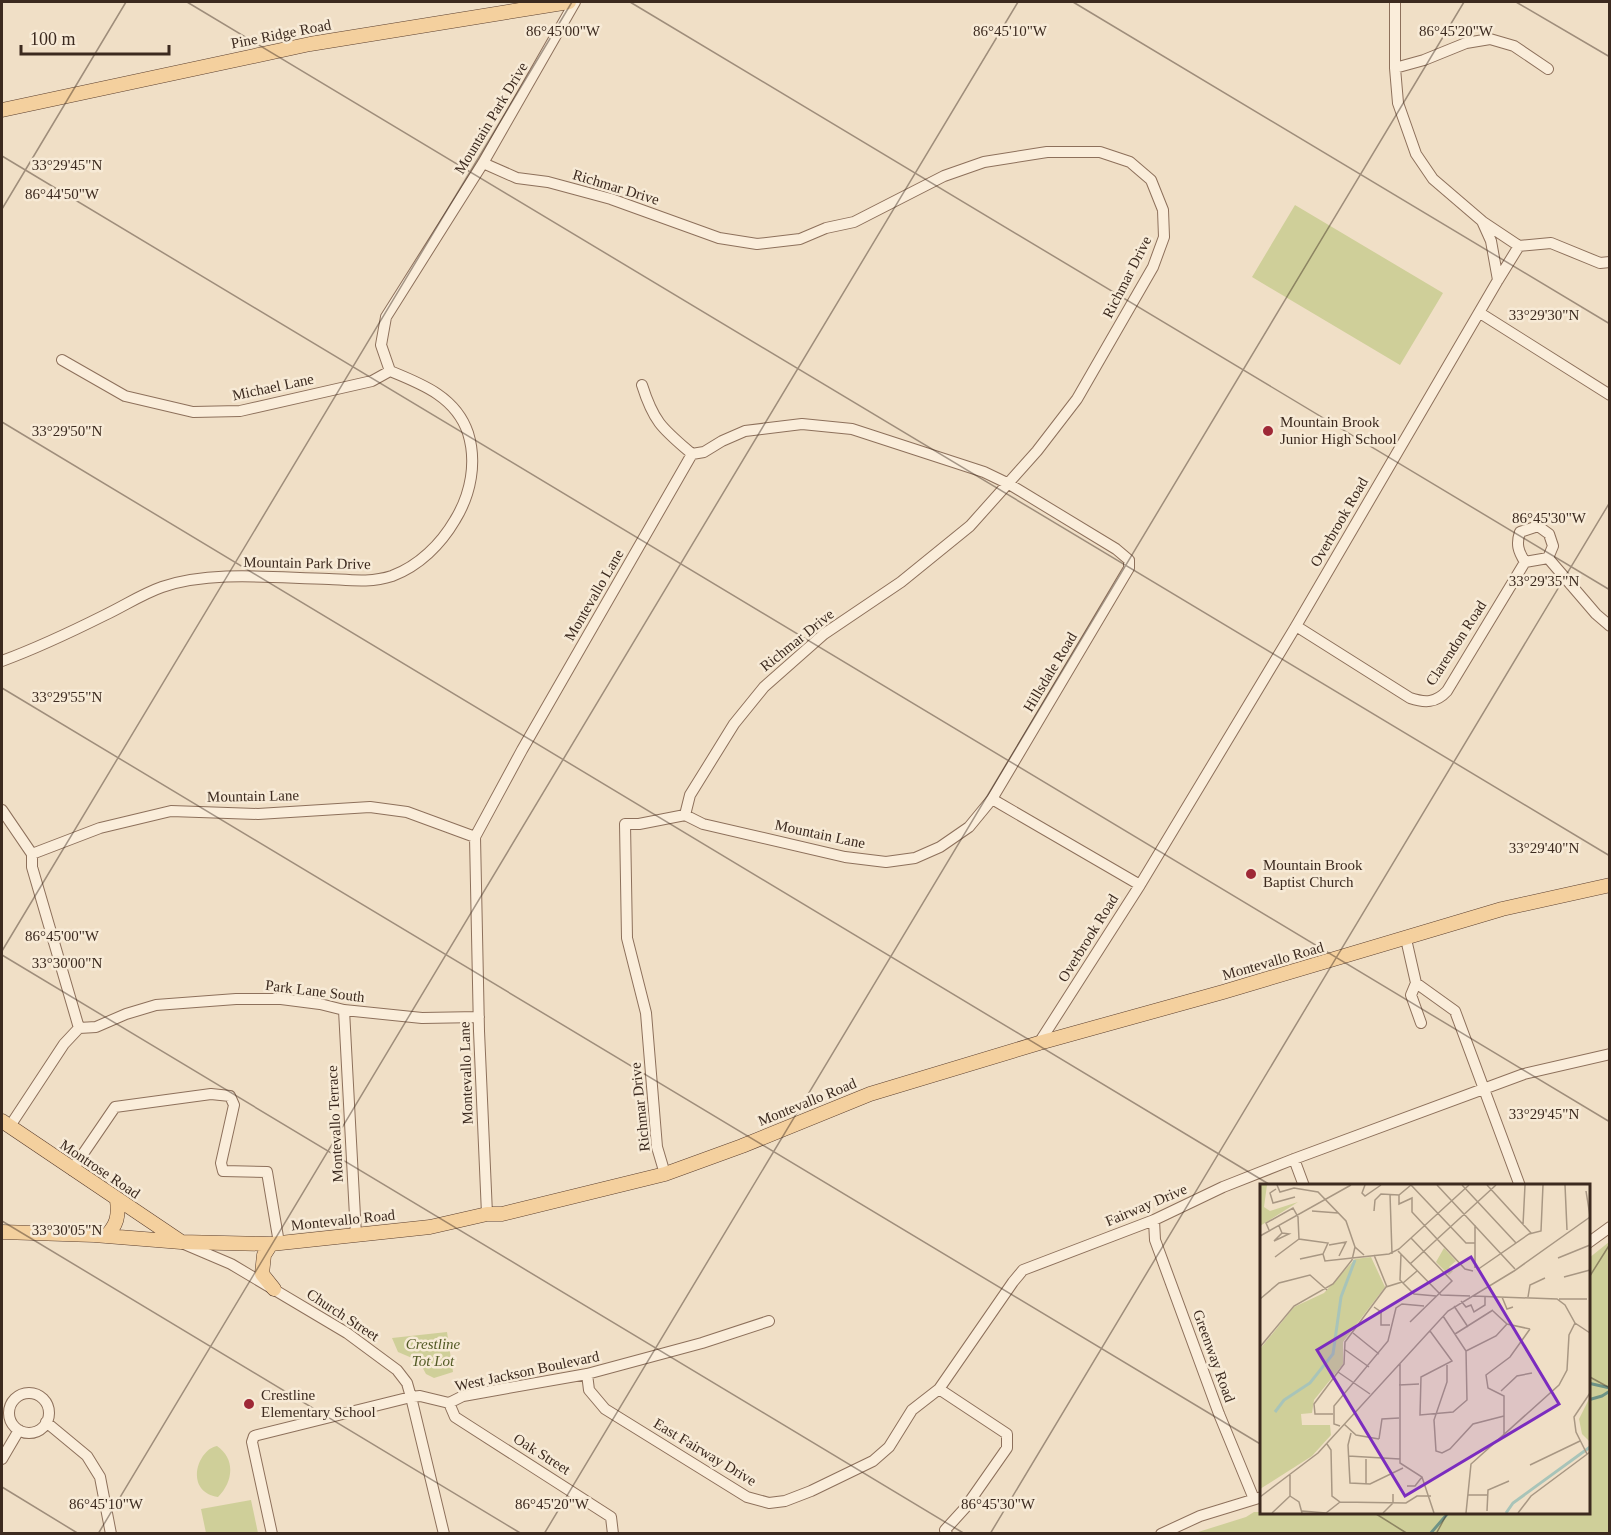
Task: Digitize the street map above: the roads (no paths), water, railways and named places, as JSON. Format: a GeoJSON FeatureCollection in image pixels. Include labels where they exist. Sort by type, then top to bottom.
{"type":"FeatureCollection","features":[{"type":"Feature","properties":{"kind":"main road","name":"Pine Ridge Road"},"geometry":{"type":"LineString","coordinates":[[2,110],[310,44],[569,2]]}},
{"type":"Feature","properties":{"kind":"main road","name":"Montevallo Road"},"geometry":{"type":"LineString","coordinates":[[2,1232],[182,1242],[275,1244],[430,1227],[487,1214],[501,1214],[665,1174],[742,1146],[870,1094],[1039,1043],[1406,939],[1502,909],[1610,885]]}},
{"type":"Feature","properties":{"kind":"main road","name":"Montrose Road"},"geometry":{"type":"LineString","coordinates":[[6,1124],[182,1242]]}},
{"type":"Feature","properties":{"kind":"main road"},"geometry":{"type":"LineString","coordinates":[[106,1236],[117,1222],[119,1212],[117,1200]]}},
{"type":"Feature","properties":{"kind":"main road"},"geometry":{"type":"LineString","coordinates":[[274,1289],[262,1274],[264,1255],[275,1244]]}},
{"type":"Feature","properties":{"kind":"street","name":"Mountain Park Drive"},"geometry":{"type":"LineString","coordinates":[[2,662],[46,644],[161,587],[191,579],[239,577],[370,581],[393,575],[428,555],[447,534],[460,512],[470,485],[472,448],[464,422],[455,409],[427,386],[390,371],[381,345],[386,317],[483,163],[575,2]]}},
{"type":"Feature","properties":{"kind":"street"},"geometry":{"type":"LineString","coordinates":[[1395,2],[1395,68],[1398,104],[1416,154],[1434,179],[1482,221],[1519,246],[1551,243],[1600,263],[1610,262]]}},
{"type":"Feature","properties":{"kind":"street"},"geometry":{"type":"LineString","coordinates":[[1395,68],[1424,60],[1466,43],[1490,39],[1514,46],[1548,69]]}},
{"type":"Feature","properties":{"kind":"street","name":"Richmar Drive"},"geometry":{"type":"LineString","coordinates":[[483,163],[517,178],[548,182],[611,199],[719,238],[757,244],[800,239],[826,228],[854,222],[944,176],[984,162],[1047,152],[1100,152],[1130,162],[1151,180],[1162,210],[1164,237],[1152,267],[1077,399],[1009,484],[970,526],[902,582],[824,634],[764,687],[721,744],[690,795],[686,815],[639,824],[625,824],[627,938],[646,1013],[657,1147],[665,1174]]}},
{"type":"Feature","properties":{"kind":"street"},"geometry":{"type":"LineString","coordinates":[[1482,221],[1491,241],[1497,280]]}},
{"type":"Feature","properties":{"kind":"street","name":"Overbrook Road"},"geometry":{"type":"LineString","coordinates":[[1039,1043],[1140,885],[1296,627],[1480,313],[1497,280],[1519,246]]}},
{"type":"Feature","properties":{"kind":"street"},"geometry":{"type":"LineString","coordinates":[[1480,313],[1610,395]]}},
{"type":"Feature","properties":{"kind":"street","name":"Michael Lane"},"geometry":{"type":"LineString","coordinates":[[62,360],[125,396],[193,412],[240,411],[372,381],[390,371]]}},
{"type":"Feature","properties":{"kind":"street"},"geometry":{"type":"LineString","coordinates":[[642,385],[650,408],[663,429],[692,454],[704,452],[745,431],[802,424],[852,429],[984,472],[1009,484]]}},
{"type":"Feature","properties":{"kind":"street","name":"Montevallo Lane"},"geometry":{"type":"LineString","coordinates":[[487,1214],[475,837],[522,750],[692,454]]}},
{"type":"Feature","properties":{"kind":"street","name":"Hillsdale Road"},"geometry":{"type":"LineString","coordinates":[[992,799],[1130,568],[1129,560],[1116,549],[1009,484]]}},
{"type":"Feature","properties":{"kind":"street"},"geometry":{"type":"LineString","coordinates":[[1538,526],[1549,534],[1553,546],[1548,558],[1525,562],[1520,554],[1517,540],[1520,532],[1538,526]]}},
{"type":"Feature","properties":{"kind":"street"},"geometry":{"type":"LineString","coordinates":[[1548,558],[1596,614],[1610,626]]}},
{"type":"Feature","properties":{"kind":"street","name":"Clarendon Road"},"geometry":{"type":"LineString","coordinates":[[1296,627],[1410,698],[1421,702],[1439,699],[1447,691],[1525,562]]}},
{"type":"Feature","properties":{"kind":"street"},"geometry":{"type":"LineString","coordinates":[[992,799],[1140,885]]}},
{"type":"Feature","properties":{"kind":"street","name":"Mountain Lane"},"geometry":{"type":"LineString","coordinates":[[686,815],[703,824],[845,857],[886,862],[915,858],[940,848],[969,827],[992,799]]}},
{"type":"Feature","properties":{"kind":"street","name":"Mountain Lane"},"geometry":{"type":"LineString","coordinates":[[32,854],[100,828],[171,811],[258,813],[370,807],[407,812],[475,837]]}},
{"type":"Feature","properties":{"kind":"street"},"geometry":{"type":"LineString","coordinates":[[2,810],[32,854],[32,867],[79,1028],[64,1044],[6,1124]]}},
{"type":"Feature","properties":{"kind":"street"},"geometry":{"type":"LineString","coordinates":[[1406,939],[1416,983],[1411,995],[1421,1023]]}},
{"type":"Feature","properties":{"kind":"street"},"geometry":{"type":"LineString","coordinates":[[1416,983],[1455,1011],[1520,1184]]}},
{"type":"Feature","properties":{"kind":"street","name":"Park Lane South"},"geometry":{"type":"LineString","coordinates":[[79,1028],[96,1027],[126,1014],[156,1005],[236,999],[281,999],[344,1010],[422,1018],[479,1017]]}},
{"type":"Feature","properties":{"kind":"street","name":"Montevallo Terrace"},"geometry":{"type":"LineString","coordinates":[[344,1010],[356,1235]]}},
{"type":"Feature","properties":{"kind":"street","name":"Fairway Drive"},"geometry":{"type":"LineString","coordinates":[[939,1389],[1023,1270],[1154,1220],[1223,1187],[1294,1159],[1524,1074],[1610,1054]]}},
{"type":"Feature","properties":{"kind":"street"},"geometry":{"type":"LineString","coordinates":[[72,1170],[115,1107],[211,1094],[230,1096],[234,1105],[221,1163],[223,1171],[267,1172],[275,1244]]}},
{"type":"Feature","properties":{"kind":"street"},"geometry":{"type":"LineString","coordinates":[[1294,1159],[1304,1184]]}},
{"type":"Feature","properties":{"kind":"street","name":"Greenway Road"},"geometry":{"type":"LineString","coordinates":[[1154,1220],[1155,1240],[1219,1414],[1258,1498]]}},
{"type":"Feature","properties":{"kind":"street"},"geometry":{"type":"LineString","coordinates":[[1590,1242],[1610,1227]]}},
{"type":"Feature","properties":{"kind":"street","name":"Church Street"},"geometry":{"type":"LineString","coordinates":[[182,1242],[231,1264],[274,1289],[347,1333],[397,1370],[407,1383],[444,1533]]}},
{"type":"Feature","properties":{"kind":"street","name":"West Jackson Boulevard"},"geometry":{"type":"LineString","coordinates":[[273,1533],[252,1442],[254,1436],[411,1397],[420,1396],[449,1403],[464,1396],[587,1374],[702,1343],[769,1321]]}},
{"type":"Feature","properties":{"kind":"street","name":"East Fairway Drive"},"geometry":{"type":"LineString","coordinates":[[587,1374],[589,1390],[605,1409],[747,1497],[769,1503],[785,1501],[811,1491],[873,1461],[889,1447],[912,1410],[939,1389]]}},
{"type":"Feature","properties":{"kind":"street"},"geometry":{"type":"LineString","coordinates":[[939,1389],[1007,1434],[1007,1448],[965,1508],[945,1530],[947,1533]]}},
{"type":"Feature","properties":{"kind":"street"},"geometry":{"type":"LineString","coordinates":[[31,1394],[43,1399],[48,1412],[46,1422],[30,1433],[19,1430],[5,1413],[18,1397],[31,1394]]}},
{"type":"Feature","properties":{"kind":"street","name":"Oak Street"},"geometry":{"type":"LineString","coordinates":[[449,1403],[455,1417],[611,1516],[613,1533]]}},
{"type":"Feature","properties":{"kind":"street"},"geometry":{"type":"LineString","coordinates":[[46,1422],[87,1456],[100,1477],[111,1533]]}},
{"type":"Feature","properties":{"kind":"street"},"geometry":{"type":"LineString","coordinates":[[2,1459],[19,1430]]}},
{"type":"Feature","properties":{"kind":"street"},"geometry":{"type":"LineString","coordinates":[[1161,1533],[1200,1516],[1258,1498]]}},
{"type":"Feature","properties":{"kind":"waterway"},"geometry":{"type":"LineString","coordinates":[[1590,1383],[1610,1388]]}},
{"type":"Feature","properties":{"kind":"waterway"},"geometry":{"type":"LineString","coordinates":[[1590,1399],[1610,1391]]}},
{"type":"Feature","properties":{"kind":"waterway"},"geometry":{"type":"LineString","coordinates":[[1430,1534],[1447,1514]]}},
{"type":"Feature","properties":{"kind":"place","name":"Mountain Brook Junior High School"},"geometry":{"type":"Point","coordinates":[1268,431]}},
{"type":"Feature","properties":{"kind":"place","name":"Mountain Brook Baptist Church"},"geometry":{"type":"Point","coordinates":[1251,874]}},
{"type":"Feature","properties":{"kind":"place","name":"Crestline Elementary School"},"geometry":{"type":"Point","coordinates":[249,1404]}},
{"type":"Feature","properties":{"kind":"park label","name":"Crestline Tot Lot"},"geometry":{"type":"Point","coordinates":[433,1352]}}]}
